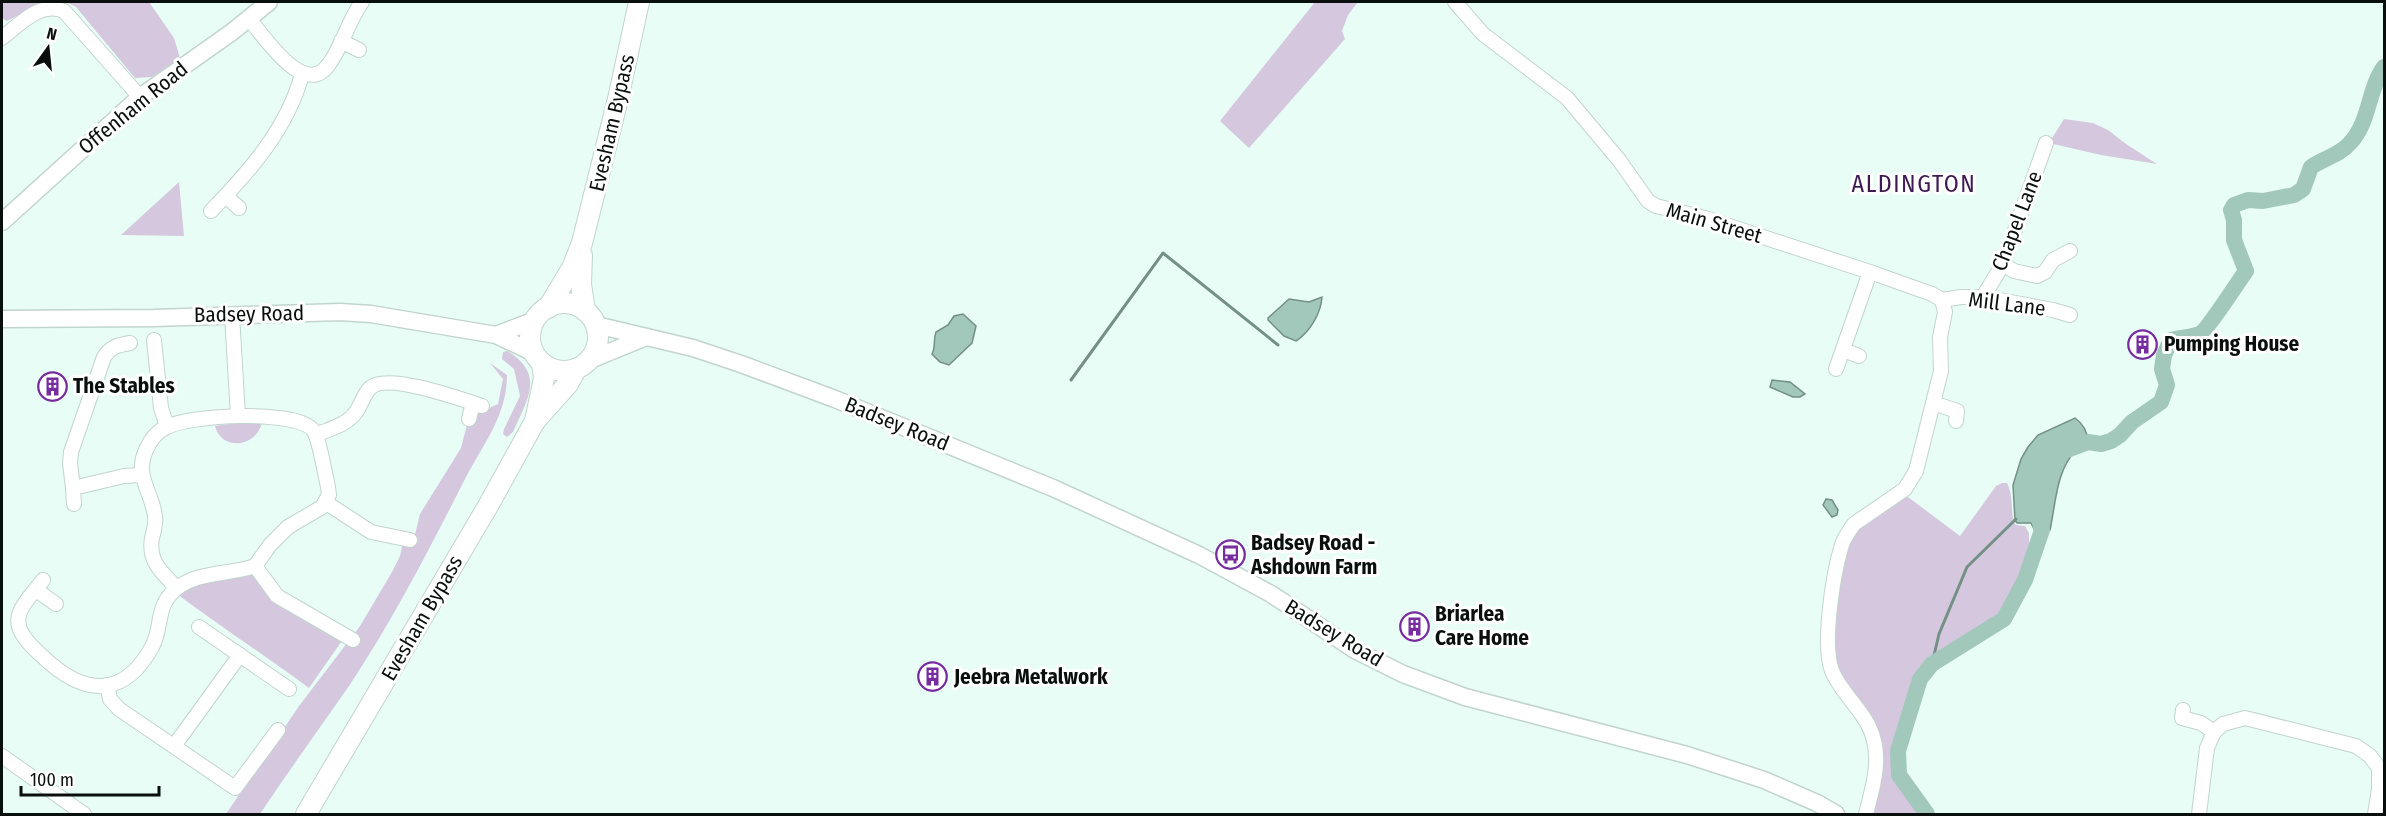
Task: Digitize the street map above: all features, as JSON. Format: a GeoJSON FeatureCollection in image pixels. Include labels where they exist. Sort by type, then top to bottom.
{"type":"FeatureCollection","features":[{"type":"Feature","properties":{"kind":"highway","name":"Evesham Bypass"},"geometry":{"type":"LineString","coordinates":[[541,314],[572,268],[582,243],[619,96],[639,2]]}},
{"type":"Feature","properties":{"kind":"highway","name":"Evesham Bypass"},"geometry":{"type":"LineString","coordinates":[[582,243],[580,284],[591,318]]}},
{"type":"Feature","properties":{"kind":"highway"},"geometry":{"type":"LineString","coordinates":[[567,304],[591,318],[598,343],[583,365],[558,371],[538,358],[531,342],[531,331],[541,314],[567,304]]}},
{"type":"Feature","properties":{"kind":"highway","name":"Evesham Bypass"},"geometry":{"type":"LineString","coordinates":[[535,421],[544,378],[538,358]]}},
{"type":"Feature","properties":{"kind":"highway","name":"Evesham Bypass"},"geometry":{"type":"LineString","coordinates":[[306,814],[476,526],[535,421],[583,365]]}},
{"type":"Feature","properties":{"kind":"main road","name":"Offenham Road"},"geometry":{"type":"LineString","coordinates":[[2,222],[140,97],[249,19],[269,2]]}},
{"type":"Feature","properties":{"kind":"main road","name":"Badsey Road"},"geometry":{"type":"LineString","coordinates":[[2,319],[340,312],[370,314],[496,335],[538,358]]}},
{"type":"Feature","properties":{"kind":"main road"},"geometry":{"type":"LineString","coordinates":[[496,335],[541,314]]}},
{"type":"Feature","properties":{"kind":"main road","name":"Badsey Road"},"geometry":{"type":"LineString","coordinates":[[591,318],[645,337],[693,348],[810,389],[1053,488],[1199,555],[1270,594],[1355,650],[1403,674],[1465,697],[1687,755],[1764,780],[1817,803],[1836,814]]}},
{"type":"Feature","properties":{"kind":"main road"},"geometry":{"type":"LineString","coordinates":[[583,365],[645,337]]}},
{"type":"Feature","properties":{"kind":"street"},"geometry":{"type":"LineString","coordinates":[[249,19],[278,53],[302,74],[312,76],[324,70],[362,2]]}},
{"type":"Feature","properties":{"kind":"street","name":"Main Street"},"geometry":{"type":"LineString","coordinates":[[1455,2],[1483,34],[1567,98],[1648,201],[1656,206],[1705,218],[1870,272],[1932,294],[1942,300]]}},
{"type":"Feature","properties":{"kind":"street"},"geometry":{"type":"LineString","coordinates":[[3,34],[45,7],[55,7],[64,11],[140,97]]}},
{"type":"Feature","properties":{"kind":"street"},"geometry":{"type":"LineString","coordinates":[[341,41],[359,50]]}},
{"type":"Feature","properties":{"kind":"street"},"geometry":{"type":"LineString","coordinates":[[211,211],[240,182],[290,112],[302,74]]}},
{"type":"Feature","properties":{"kind":"street","name":"Chapel Lane"},"geometry":{"type":"LineString","coordinates":[[1983,297],[2003,264],[2046,142]]}},
{"type":"Feature","properties":{"kind":"street"},"geometry":{"type":"LineString","coordinates":[[226,196],[239,208]]}},
{"type":"Feature","properties":{"kind":"street"},"geometry":{"type":"LineString","coordinates":[[2003,264],[2014,271],[2037,276],[2045,272],[2053,260],[2070,251]]}},
{"type":"Feature","properties":{"kind":"street"},"geometry":{"type":"LineString","coordinates":[[1836,369],[1870,272]]}},
{"type":"Feature","properties":{"kind":"street","name":"Mill Lane"},"geometry":{"type":"LineString","coordinates":[[1942,300],[1983,297],[2070,315]]}},
{"type":"Feature","properties":{"kind":"street"},"geometry":{"type":"LineString","coordinates":[[1866,814],[1876,763],[1874,738],[1862,715],[1844,693],[1832,669],[1828,645],[1833,581],[1841,546],[1854,524],[1905,489],[1912,480],[1919,462],[1941,371],[1940,337],[1945,312],[1942,300]]}},
{"type":"Feature","properties":{"kind":"street"},"geometry":{"type":"LineString","coordinates":[[232,315],[237,416]]}},
{"type":"Feature","properties":{"kind":"street"},"geometry":{"type":"LineString","coordinates":[[154,340],[161,408],[167,426]]}},
{"type":"Feature","properties":{"kind":"street"},"geometry":{"type":"LineString","coordinates":[[74,504],[71,452],[106,353],[118,345],[130,344]]}},
{"type":"Feature","properties":{"kind":"street"},"geometry":{"type":"LineString","coordinates":[[1843,350],[1859,356]]}},
{"type":"Feature","properties":{"kind":"street"},"geometry":{"type":"LineString","coordinates":[[316,435],[355,415],[369,389],[384,381],[407,384],[478,405],[469,419]]}},
{"type":"Feature","properties":{"kind":"street"},"geometry":{"type":"LineString","coordinates":[[1932,403],[1957,411],[1956,421]]}},
{"type":"Feature","properties":{"kind":"street"},"geometry":{"type":"LineString","coordinates":[[56,604],[40,585],[24,603],[17,620],[19,631],[29,645],[66,676],[82,684],[98,688],[121,680],[140,665],[153,644],[162,606],[177,588],[194,579],[255,566],[270,545],[288,527],[322,507],[328,495],[328,487],[316,435],[312,429],[303,422],[287,418],[237,416],[167,426],[150,441],[141,463],[141,475],[154,507],[156,519],[151,547],[154,563],[177,588]]}},
{"type":"Feature","properties":{"kind":"street"},"geometry":{"type":"LineString","coordinates":[[73,488],[124,476],[141,475]]}},
{"type":"Feature","properties":{"kind":"street"},"geometry":{"type":"LineString","coordinates":[[325,502],[371,532],[410,540]]}},
{"type":"Feature","properties":{"kind":"street"},"geometry":{"type":"LineString","coordinates":[[255,566],[277,596],[350,639],[356,625]]}},
{"type":"Feature","properties":{"kind":"street"},"geometry":{"type":"LineString","coordinates":[[199,627],[289,689]]}},
{"type":"Feature","properties":{"kind":"street"},"geometry":{"type":"LineString","coordinates":[[174,746],[240,655]]}},
{"type":"Feature","properties":{"kind":"street"},"geometry":{"type":"LineString","coordinates":[[107,685],[110,699],[119,709],[235,788],[278,730]]}},
{"type":"Feature","properties":{"kind":"street"},"geometry":{"type":"LineString","coordinates":[[2183,710],[2182,718],[2201,723],[2214,732]]}},
{"type":"Feature","properties":{"kind":"street"},"geometry":{"type":"LineString","coordinates":[[2199,814],[2207,748],[2214,732],[2223,724],[2245,718],[2356,746],[2370,756],[2382,766],[2375,814]]}},
{"type":"Feature","properties":{"kind":"street"},"geometry":{"type":"LineString","coordinates":[[2,756],[84,814]]}},
{"type":"Feature","properties":{"kind":"shaded area"},"geometry":{"type":"Polygon","coordinates":[[[2,2],[44,2],[7,21],[2,18],[2,2]]]}},
{"type":"Feature","properties":{"kind":"shaded area"},"geometry":{"type":"Polygon","coordinates":[[[66,2],[149,2],[174,38],[180,58],[152,77],[135,78],[76,7],[66,2]]]}},
{"type":"Feature","properties":{"kind":"shaded area"},"geometry":{"type":"Polygon","coordinates":[[[1315,2],[1358,2],[1348,15],[1342,31],[1345,39],[1249,148],[1220,121],[1315,2]]]}},
{"type":"Feature","properties":{"kind":"shaded area"},"geometry":{"type":"Polygon","coordinates":[[[2064,119],[2093,123],[2108,130],[2157,164],[2101,155],[2049,143],[2064,119]]]}},
{"type":"Feature","properties":{"kind":"shaded area"},"geometry":{"type":"Polygon","coordinates":[[[179,182],[184,236],[121,235],[179,182]]]}},
{"type":"Feature","properties":{"kind":"shaded area"},"geometry":{"type":"Polygon","coordinates":[[[1322,297],[1314,322],[1296,341],[1284,336],[1268,320],[1289,299],[1309,302],[1322,297]]]}},
{"type":"Feature","properties":{"kind":"shaded area"},"geometry":{"type":"Polygon","coordinates":[[[963,314],[976,326],[972,343],[949,365],[940,362],[932,354],[936,332],[948,325],[954,316],[963,314]]]}},
{"type":"Feature","properties":{"kind":"shaded area"},"geometry":{"type":"Polygon","coordinates":[[[507,351],[526,369],[530,378],[530,388],[513,432],[507,437],[503,434],[504,429],[520,396],[514,369],[502,359],[503,352],[507,351]]]}},
{"type":"Feature","properties":{"kind":"shaded area"},"geometry":{"type":"Polygon","coordinates":[[[490,363],[507,375],[503,404],[493,429],[397,608],[351,683],[260,814],[226,814],[299,706],[360,626],[392,572],[400,556],[403,542],[413,543],[420,514],[461,448],[468,421],[476,408],[489,408],[498,404],[503,379],[490,363]]]}},
{"type":"Feature","properties":{"kind":"shaded area"},"geometry":{"type":"Polygon","coordinates":[[[1772,380],[1790,382],[1805,394],[1793,397],[1770,387],[1772,380]]]}},
{"type":"Feature","properties":{"kind":"shaded area"},"geometry":{"type":"Polygon","coordinates":[[[2075,418],[2086,432],[2088,440],[2086,450],[2076,450],[2064,467],[2050,530],[2035,531],[2031,523],[2017,523],[2013,485],[2021,459],[2038,435],[2075,418]]]}},
{"type":"Feature","properties":{"kind":"shaded area"},"geometry":{"type":"Polygon","coordinates":[[[262,423],[259,431],[253,437],[239,443],[224,440],[215,426],[262,423]]]}},
{"type":"Feature","properties":{"kind":"shaded area"},"geometry":{"type":"Polygon","coordinates":[[[2007,483],[2009,489],[2016,525],[2025,526],[2029,533],[2029,548],[2019,577],[1999,614],[1977,627],[1960,646],[1932,664],[1920,679],[1898,751],[1900,775],[1927,814],[1872,814],[1879,754],[1842,680],[1833,652],[1835,605],[1849,541],[1870,516],[1904,494],[1960,536],[1996,486],[2007,483]]]}},
{"type":"Feature","properties":{"kind":"shaded area"},"geometry":{"type":"Polygon","coordinates":[[[1826,499],[1832,500],[1838,510],[1837,515],[1832,517],[1823,505],[1826,499]]]}},
{"type":"Feature","properties":{"kind":"shaded area"},"geometry":{"type":"Polygon","coordinates":[[[254,571],[344,638],[309,688],[177,594],[192,585],[254,571]]]}},
{"type":"Feature","properties":{"kind":"waterway"},"geometry":{"type":"LineString","coordinates":[[2067,450],[2088,442],[2101,444],[2111,441],[2132,422],[2161,402],[2167,385],[2162,369],[2164,355],[2171,340],[2196,335],[2203,331],[2246,271],[2234,240],[2234,220],[2231,210],[2234,205],[2248,200],[2263,201],[2294,195],[2303,189],[2311,167],[2342,151],[2357,135],[2384,67]]}},
{"type":"Feature","properties":{"kind":"waterway"},"geometry":{"type":"LineString","coordinates":[[1071,380],[1163,253],[1278,345]]}},
{"type":"Feature","properties":{"kind":"waterway"},"geometry":{"type":"LineString","coordinates":[[1927,814],[1899,775],[1898,751],[1920,679],[1932,664],[2004,619],[2025,580],[2042,530],[2036,509]]}},
{"type":"Feature","properties":{"kind":"waterway"},"geometry":{"type":"LineString","coordinates":[[1932,664],[1939,634],[1967,567],[2016,519]]}},
{"type":"Feature","properties":{"kind":"place","name":"Pumping House"},"geometry":{"type":"Point","coordinates":[2143,344]}},
{"type":"Feature","properties":{"kind":"place","name":"The Stables"},"geometry":{"type":"Point","coordinates":[52,386]}},
{"type":"Feature","properties":{"kind":"place","name":"Badsey Road - Ashdown Farm"},"geometry":{"type":"Point","coordinates":[1230,555]}},
{"type":"Feature","properties":{"kind":"place","name":"Briarlea Care Home"},"geometry":{"type":"Point","coordinates":[1414,626]}},
{"type":"Feature","properties":{"kind":"place","name":"Jeebra Metalwork"},"geometry":{"type":"Point","coordinates":[933,677]}},
{"type":"Feature","properties":{"kind":"district","name":"ALDINGTON"},"geometry":{"type":"Point","coordinates":[1914,184]}}]}
